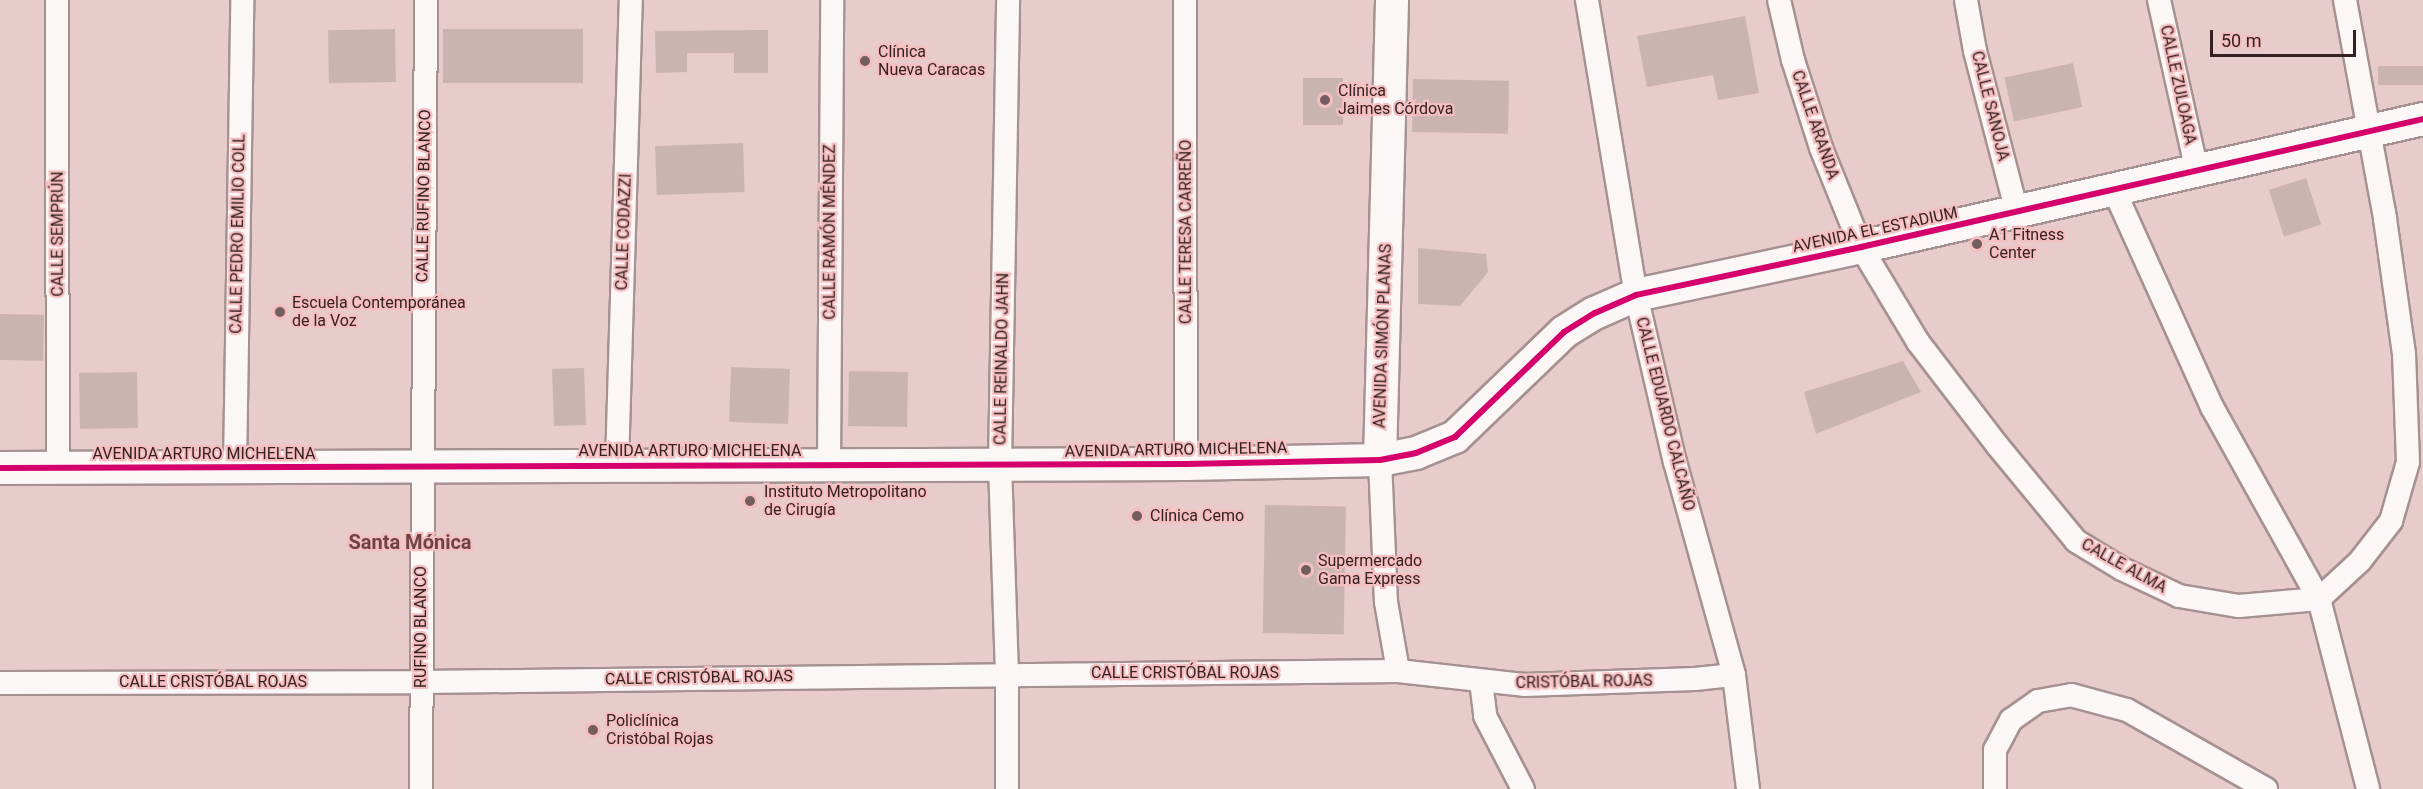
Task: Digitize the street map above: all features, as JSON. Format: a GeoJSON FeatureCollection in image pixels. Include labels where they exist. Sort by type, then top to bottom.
{"type":"FeatureCollection","features":[{"type":"Feature","properties":{"kind":"street","name":"CALLE SEMPRÚN"},"geometry":{"type":"LineString","coordinates":[[57,0],[57,468]]}},
{"type":"Feature","properties":{"kind":"street","name":"CALLE PEDRO EMILIO COLL"},"geometry":{"type":"LineString","coordinates":[[235,468],[242,0]]}},
{"type":"Feature","properties":{"kind":"street","name":"CALLE RUFINO BLANCO"},"geometry":{"type":"LineString","coordinates":[[422,465],[426,0]]}},
{"type":"Feature","properties":{"kind":"street","name":"CALLE CODAZZI"},"geometry":{"type":"LineString","coordinates":[[617,465],[631,0]]}},
{"type":"Feature","properties":{"kind":"street","name":"CALLE RAMÓN MÉNDEZ"},"geometry":{"type":"LineString","coordinates":[[829,465],[832,0]]}},
{"type":"Feature","properties":{"kind":"street","name":"CALLE REINALDO JAHN"},"geometry":{"type":"LineString","coordinates":[[1007,789],[1007,675],[1000,465],[1008,0]]}},
{"type":"Feature","properties":{"kind":"street","name":"CALLE TERESA CARREÑO"},"geometry":{"type":"LineString","coordinates":[[1185,0],[1186,464]]}},
{"type":"Feature","properties":{"kind":"street","name":"AVENIDA SIMÓN PLANAS"},"geometry":{"type":"LineString","coordinates":[[1392,0],[1380,460],[1386,602],[1398,671]]}},
{"type":"Feature","properties":{"kind":"street","name":"CALLE EDUARDO CALCAÑO"},"geometry":{"type":"LineString","coordinates":[[1587,0],[1636,295],[1675,462],[1734,675],[1748,789]]}},
{"type":"Feature","properties":{"kind":"street","name":"CALLE ARANDA"},"geometry":{"type":"LineString","coordinates":[[1779,0],[1793,60],[1821,148],[1861,248]]}},
{"type":"Feature","properties":{"kind":"street","name":"CALLE SANOJA"},"geometry":{"type":"LineString","coordinates":[[1966,0],[1976,51],[2017,212]]}},
{"type":"Feature","properties":{"kind":"street","name":"CALLE ZULOAGA"},"geometry":{"type":"LineString","coordinates":[[2159,0],[2197,171]]}},
{"type":"Feature","properties":{"kind":"street"},"geometry":{"type":"LineString","coordinates":[[2319,599],[2360,561],[2391,521],[2409,462],[2404,354],[2385,218],[2345,0]]}},
{"type":"Feature","properties":{"kind":"street","name":"AVENIDA EL ESTADIUM"},"geometry":{"type":"LineString","coordinates":[[1380,460],[1416,453],[1455,436],[1564,333],[1595,313],[1636,295],[1861,248],[2423,119]]}},
{"type":"Feature","properties":{"kind":"street"},"geometry":{"type":"LineString","coordinates":[[2114,190],[2212,407],[2319,599],[2368,789]]}},
{"type":"Feature","properties":{"kind":"street","name":"CALLE ALMA"},"geometry":{"type":"LineString","coordinates":[[1861,248],[1918,342],[1997,445],[2076,541],[2122,569],[2179,596],[2239,606],[2319,599]]}},
{"type":"Feature","properties":{"kind":"street","name":"AVENIDA ARTURO MICHELENA"},"geometry":{"type":"LineString","coordinates":[[0,468],[1186,464],[1380,460]]}},
{"type":"Feature","properties":{"kind":"street","name":"RUFINO BLANCO"},"geometry":{"type":"LineString","coordinates":[[421,789],[422,465]]}},
{"type":"Feature","properties":{"kind":"street","name":"CRISTÓBAL ROJAS"},"geometry":{"type":"LineString","coordinates":[[1398,671],[1524,685],[1695,679],[1734,675]]}},
{"type":"Feature","properties":{"kind":"street","name":"CALLE CRISTÓBAL ROJAS"},"geometry":{"type":"LineString","coordinates":[[0,683],[421,682],[1398,671]]}},
{"type":"Feature","properties":{"kind":"street"},"geometry":{"type":"LineString","coordinates":[[1481,681],[1488,724],[1523,789]]}},
{"type":"Feature","properties":{"kind":"street"},"geometry":{"type":"LineString","coordinates":[[1995,789],[1995,750],[2011,720],[2038,701],[2071,695],[2127,710],[2266,789]]}},
{"type":"Feature","properties":{"kind":"building"},"geometry":{"type":"Polygon","coordinates":[[[1745,16],[1759,93],[1718,100],[1713,75],[1647,87],[1637,36],[1745,16]]]}},
{"type":"Feature","properties":{"kind":"building"},"geometry":{"type":"Polygon","coordinates":[[[395,29],[396,82],[329,83],[328,30],[395,29]]]}},
{"type":"Feature","properties":{"kind":"building"},"geometry":{"type":"Polygon","coordinates":[[[443,29],[583,29],[583,83],[443,83],[443,29]]]}},
{"type":"Feature","properties":{"kind":"building"},"geometry":{"type":"Polygon","coordinates":[[[768,30],[768,73],[734,73],[734,53],[687,53],[687,72],[656,73],[655,31],[768,30]]]}},
{"type":"Feature","properties":{"kind":"building"},"geometry":{"type":"Polygon","coordinates":[[[2073,63],[2082,107],[2014,122],[2005,78],[2073,63]]]}},
{"type":"Feature","properties":{"kind":"building"},"geometry":{"type":"Polygon","coordinates":[[[2378,66],[2423,66],[2423,85],[2378,85],[2378,66]]]}},
{"type":"Feature","properties":{"kind":"building"},"geometry":{"type":"Polygon","coordinates":[[[1303,78],[1343,78],[1343,125],[1303,125],[1303,78]]]}},
{"type":"Feature","properties":{"kind":"building"},"geometry":{"type":"Polygon","coordinates":[[[1413,79],[1509,81],[1508,134],[1412,132],[1413,79]]]}},
{"type":"Feature","properties":{"kind":"building"},"geometry":{"type":"Polygon","coordinates":[[[743,143],[745,192],[657,195],[655,146],[743,143]]]}},
{"type":"Feature","properties":{"kind":"building"},"geometry":{"type":"Polygon","coordinates":[[[2306,178],[2321,225],[2284,237],[2269,190],[2306,178]]]}},
{"type":"Feature","properties":{"kind":"building"},"geometry":{"type":"Polygon","coordinates":[[[1418,248],[1486,254],[1488,272],[1460,306],[1418,304],[1418,248]]]}},
{"type":"Feature","properties":{"kind":"building"},"geometry":{"type":"Polygon","coordinates":[[[0,314],[44,315],[43,361],[0,360],[0,314]]]}},
{"type":"Feature","properties":{"kind":"building"},"geometry":{"type":"Polygon","coordinates":[[[1903,361],[1921,392],[1816,434],[1804,392],[1903,361]]]}},
{"type":"Feature","properties":{"kind":"building"},"geometry":{"type":"Polygon","coordinates":[[[731,367],[790,369],[788,424],[729,422],[731,367]]]}},
{"type":"Feature","properties":{"kind":"building"},"geometry":{"type":"Polygon","coordinates":[[[584,368],[586,425],[554,426],[552,369],[584,368]]]}},
{"type":"Feature","properties":{"kind":"building"},"geometry":{"type":"Polygon","coordinates":[[[849,371],[908,372],[907,427],[848,426],[849,371]]]}},
{"type":"Feature","properties":{"kind":"building"},"geometry":{"type":"Polygon","coordinates":[[[137,372],[138,428],[80,429],[79,373],[137,372]]]}},
{"type":"Feature","properties":{"kind":"building","name":"Supermercado Gama Express"},"geometry":{"type":"Polygon","coordinates":[[[1265,505],[1346,506],[1344,634],[1263,633],[1265,505]]]}},
{"type":"Feature","properties":{"kind":"cycle path"},"geometry":{"type":"LineString","coordinates":[[0,468],[1186,464],[1380,460],[1416,453],[1455,437],[1564,332],[1595,313],[1636,295],[1861,247],[2423,119]]}},
{"type":"Feature","properties":{"kind":"place","name":"Clínica Nueva Caracas"},"geometry":{"type":"Point","coordinates":[865,61]}},
{"type":"Feature","properties":{"kind":"place","name":"Clínica Jaimes Córdova"},"geometry":{"type":"Point","coordinates":[1325,100]}},
{"type":"Feature","properties":{"kind":"place","name":"A1 Fitness Center"},"geometry":{"type":"Point","coordinates":[1977,244]}},
{"type":"Feature","properties":{"kind":"place","name":"Escuela Contemporánea de la Voz"},"geometry":{"type":"Point","coordinates":[280,312]}},
{"type":"Feature","properties":{"kind":"place","name":"Instituto Metropolitano de Cirugía"},"geometry":{"type":"Point","coordinates":[750,501]}},
{"type":"Feature","properties":{"kind":"place","name":"Clínica Cemo"},"geometry":{"type":"Point","coordinates":[1137,516]}},
{"type":"Feature","properties":{"kind":"place","name":"Supermercado Gama Express"},"geometry":{"type":"Point","coordinates":[1306,570]}},
{"type":"Feature","properties":{"kind":"place","name":"Policlínica Cristóbal Rojas"},"geometry":{"type":"Point","coordinates":[593,730]}},
{"type":"Feature","properties":{"kind":"district","name":"Santa Mónica"},"geometry":{"type":"Point","coordinates":[410,542]}}]}
